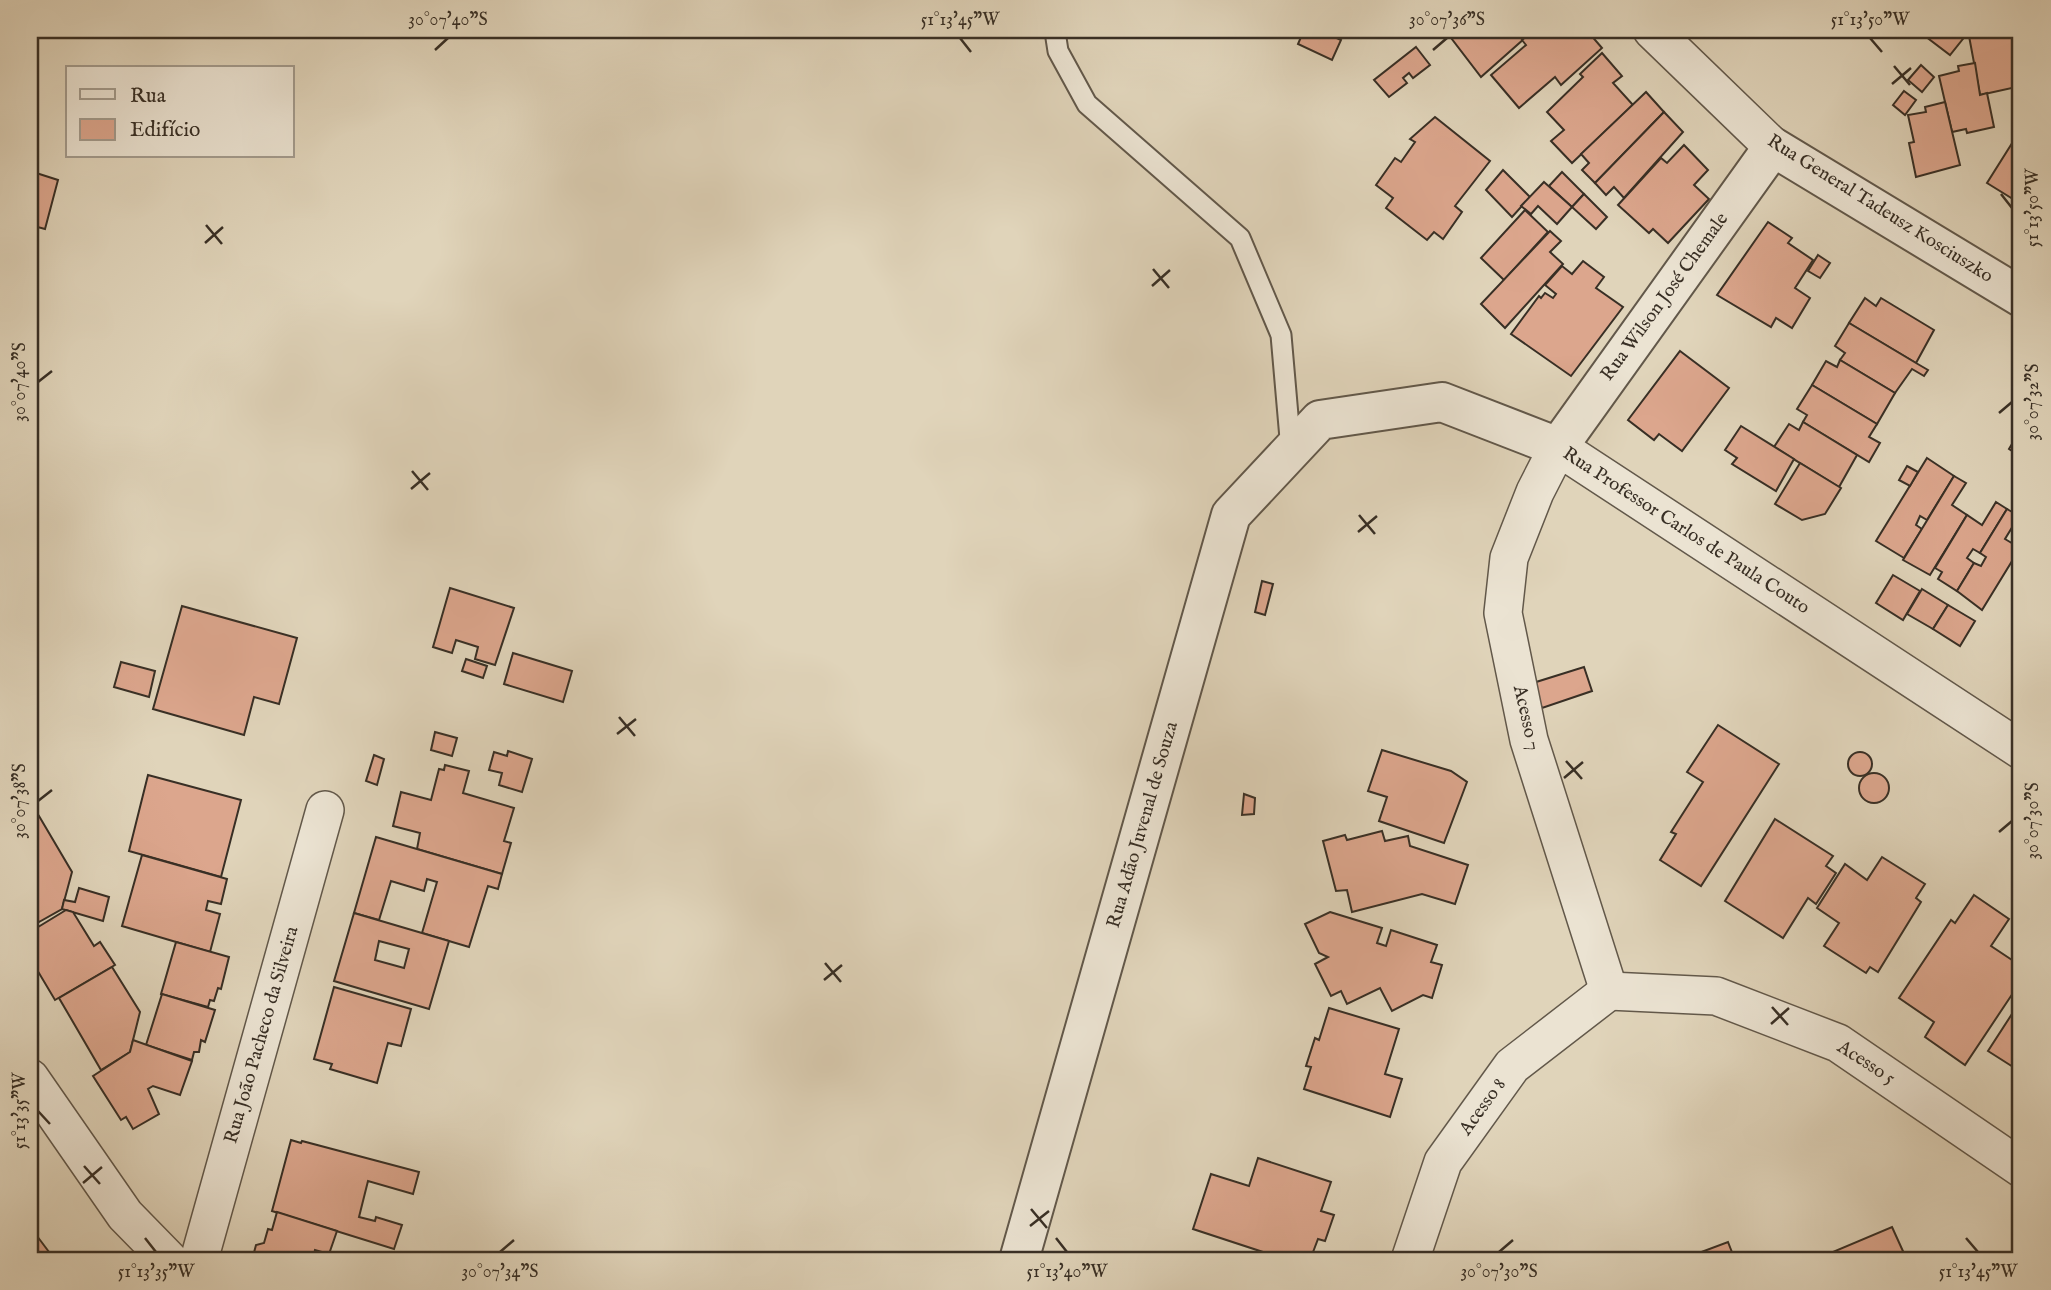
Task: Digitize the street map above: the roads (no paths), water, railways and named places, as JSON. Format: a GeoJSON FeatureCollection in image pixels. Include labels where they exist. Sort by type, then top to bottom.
{"type":"FeatureCollection","features":[{"type":"Feature","properties":{"kind":"street","name":"Rua General Tadeusz Kosciuszko"},"geometry":{"type":"LineString","coordinates":[[1652,30],[1773,147],[2021,297]]}},
{"type":"Feature","properties":{"kind":"street","name":"Rua Wilson José Chemale"},"geometry":{"type":"LineString","coordinates":[[1558,447],[1773,147]]}},
{"type":"Feature","properties":{"kind":"street","name":"Rua Professor Carlos de Paula Couto"},"geometry":{"type":"LineString","coordinates":[[1320,420],[1442,402],[1558,447],[2021,750]]}},
{"type":"Feature","properties":{"kind":"street","name":"Rua Adão Juvenal de Souza"},"geometry":{"type":"LineString","coordinates":[[1019,1260],[1231,515],[1320,420]]}},
{"type":"Feature","properties":{"kind":"street","name":"Acesso 7"},"geometry":{"type":"LineString","coordinates":[[1558,447],[1535,492],[1509,558],[1503,613],[1530,740],[1609,990]]}},
{"type":"Feature","properties":{"kind":"street","name":"Rua João Pacheco da Silveira"},"geometry":{"type":"LineString","coordinates":[[199,1260],[325,810]]}},
{"type":"Feature","properties":{"kind":"street","name":"Acesso 5"},"geometry":{"type":"LineString","coordinates":[[1609,990],[1716,996],[1838,1043],[2021,1168]]}},
{"type":"Feature","properties":{"kind":"street","name":"Acesso 8"},"geometry":{"type":"LineString","coordinates":[[1410,1260],[1443,1162],[1512,1066],[1609,990]]}},
{"type":"Feature","properties":{"kind":"street"},"geometry":{"type":"LineString","coordinates":[[30,1078],[125,1215],[169,1260]]}},
{"type":"Feature","properties":{"kind":"lane"},"geometry":{"type":"LineString","coordinates":[[1058,30],[1058,51],[1087,104],[1240,238],[1281,335],[1291,451]]}}]}
